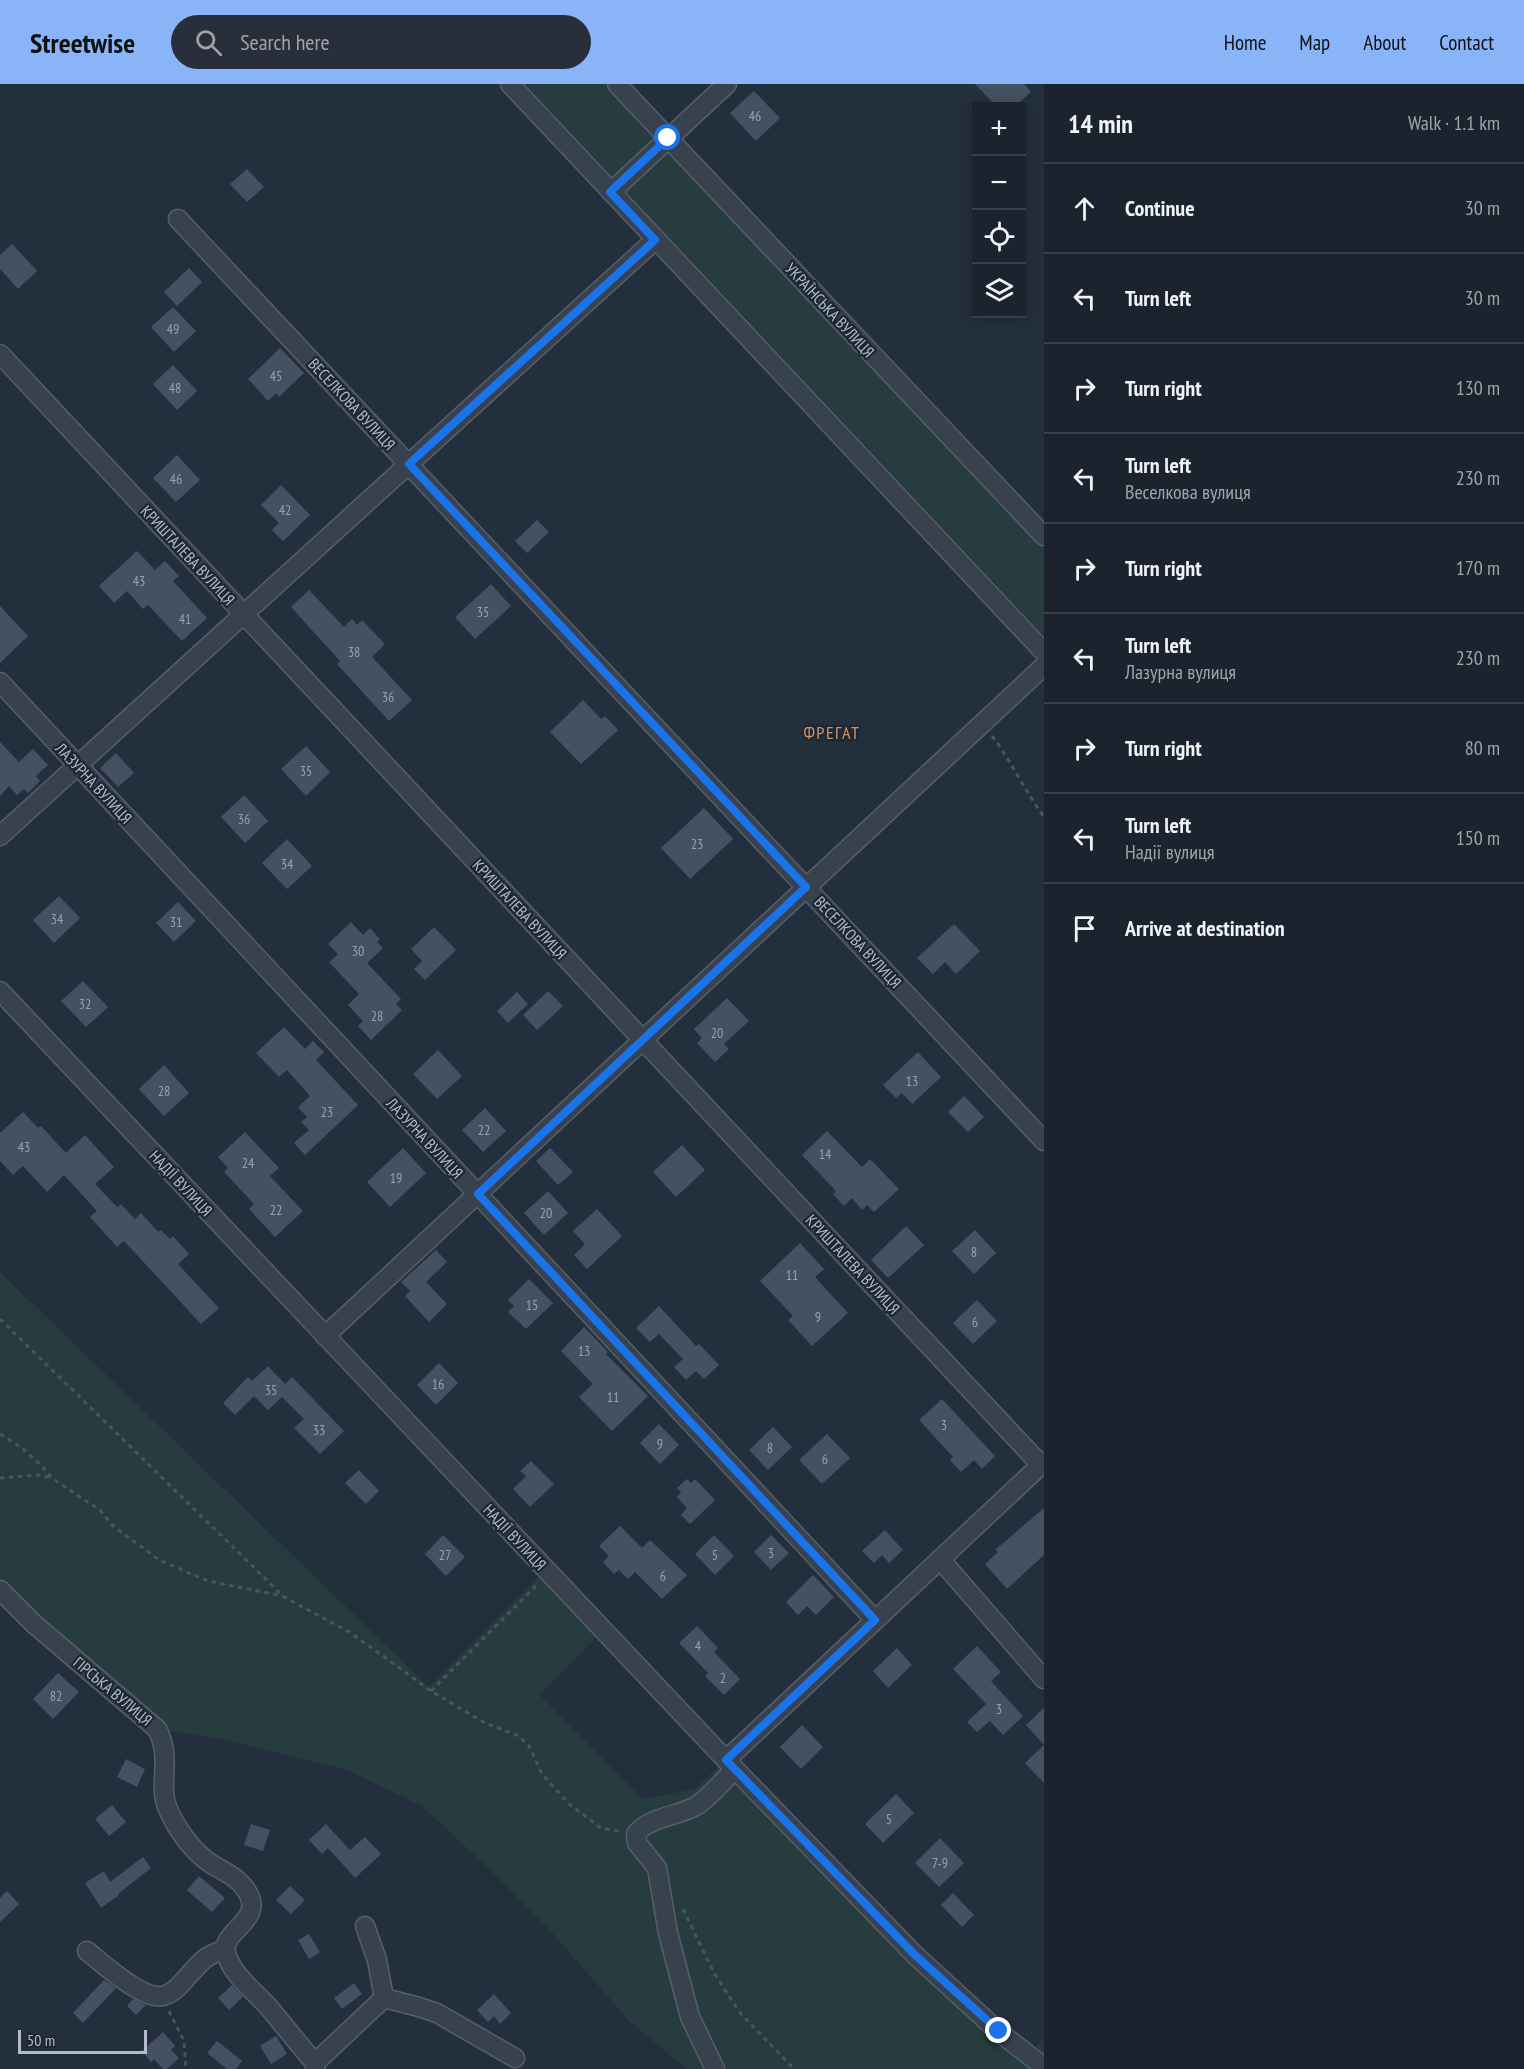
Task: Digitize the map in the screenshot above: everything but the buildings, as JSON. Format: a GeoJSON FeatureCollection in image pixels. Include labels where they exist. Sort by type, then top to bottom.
{"type":"FeatureCollection","features":[{"type":"Feature","properties":{"kind":"street"},"geometry":{"type":"LineString","coordinates":[[510,84],[1044,652]]}},
{"type":"Feature","properties":{"kind":"street","name":"УКРАЇНСЬКА ВУЛИЦЯ"},"geometry":{"type":"LineString","coordinates":[[617,84],[1044,536]]}},
{"type":"Feature","properties":{"kind":"street"},"geometry":{"type":"LineString","coordinates":[[610,192],[727,84]]}},
{"type":"Feature","properties":{"kind":"street","name":"ВЕСЕЛКОВА ВУЛИЦЯ"},"geometry":{"type":"LineString","coordinates":[[178,219],[1044,1141]]}},
{"type":"Feature","properties":{"kind":"street"},"geometry":{"type":"LineString","coordinates":[[0,836],[655,240]]}},
{"type":"Feature","properties":{"kind":"street","name":"КРИШТАЛЕВА ВУЛИЦЯ"},"geometry":{"type":"LineString","coordinates":[[0,354],[1042,1463]]}},
{"type":"Feature","properties":{"kind":"street"},"geometry":{"type":"LineString","coordinates":[[326,1336],[1044,666]]}},
{"type":"Feature","properties":{"kind":"street","name":"ЛАЗУРНА ВУЛИЦЯ"},"geometry":{"type":"LineString","coordinates":[[0,682],[875,1620]]}},
{"type":"Feature","properties":{"kind":"street","name":"НАДІЇ ВУЛИЦЯ"},"geometry":{"type":"LineString","coordinates":[[0,991],[730,1765],[915,1955],[985,2019],[1044,2067]]}},
{"type":"Feature","properties":{"kind":"street"},"geometry":{"type":"LineString","coordinates":[[715,2069],[699,2041],[690,2018],[668,1933],[657,1868],[637,1843],[636,1834],[642,1826],[686,1811],[699,1804],[730,1765],[875,1620],[1042,1463]]}},
{"type":"Feature","properties":{"kind":"street"},"geometry":{"type":"LineString","coordinates":[[940,1559],[1044,1679]]}},
{"type":"Feature","properties":{"kind":"street","name":"ГІРСЬКА ВУЛИЦЯ"},"geometry":{"type":"LineString","coordinates":[[0,1590],[34,1624],[157,1729],[164,1740],[166,1765],[164,1794],[167,1808],[183,1836],[207,1861],[235,1877],[247,1891],[252,1906],[248,1918],[232,1935],[225,1950]]}},
{"type":"Feature","properties":{"kind":"street"},"geometry":{"type":"LineString","coordinates":[[365,1926],[377,1960],[384,1998]]}},
{"type":"Feature","properties":{"kind":"street"},"geometry":{"type":"LineString","coordinates":[[87,1952],[120,1978],[148,1995],[161,1996],[173,1992],[209,1954],[225,1950],[230,1965],[270,2009],[315,2066],[384,1998]]}},
{"type":"Feature","properties":{"kind":"street"},"geometry":{"type":"LineString","coordinates":[[384,1998],[437,2013],[515,2058]]}},
{"type":"Feature","properties":{"kind":"path"},"geometry":{"type":"LineString","coordinates":[[982,723],[1001,748],[1030,798],[1044,817]]}},
{"type":"Feature","properties":{"kind":"path"},"geometry":{"type":"LineString","coordinates":[[0,1319],[284,1596],[351,1634],[431,1691],[484,1723],[519,1736],[529,1746],[542,1774],[569,1804],[601,1828],[636,1834]]}},
{"type":"Feature","properties":{"kind":"path"},"geometry":{"type":"LineString","coordinates":[[0,1434],[28,1453],[53,1479],[100,1510],[112,1525],[159,1560],[183,1568],[208,1581],[284,1596]]}},
{"type":"Feature","properties":{"kind":"path"},"geometry":{"type":"LineString","coordinates":[[0,1478],[38,1475],[53,1479]]}},
{"type":"Feature","properties":{"kind":"path"},"geometry":{"type":"LineString","coordinates":[[431,1691],[549,1573]]}},
{"type":"Feature","properties":{"kind":"path"},"geometry":{"type":"LineString","coordinates":[[680,1902],[714,1973],[740,2013],[794,2069]]}},
{"type":"Feature","properties":{"kind":"path"},"geometry":{"type":"LineString","coordinates":[[161,1996],[184,2042],[186,2069]]}},
{"type":"Feature","properties":{"kind":"green space"},"geometry":{"type":"Polygon","coordinates":[[[525,84],[617,84],[1044,536],[1044,636],[525,84]]]}},
{"type":"Feature","properties":{"kind":"green space"},"geometry":{"type":"Polygon","coordinates":[[[0,1272],[429,1687],[546,1570],[603,1630],[540,1695],[643,1799],[695,1789],[726,1760],[1029,2056],[1044,2038],[1044,2069],[687,2069],[630,2022],[557,1938],[484,1864],[422,1806],[348,1770],[225,1740],[157,1729],[0,1590],[0,1272]]]}},
{"type":"Feature","properties":{"kind":"district","name":"ФРЕГАТ"},"geometry":{"type":"Point","coordinates":[832,732]}},
{"type":"Feature","properties":{"kind":"route"},"geometry":{"type":"LineString","coordinates":[[668,138],[610,192],[655,240],[409,464],[806,887],[478,1194],[875,1620],[726,1760],[915,1955],[999,2031]]}}]}
